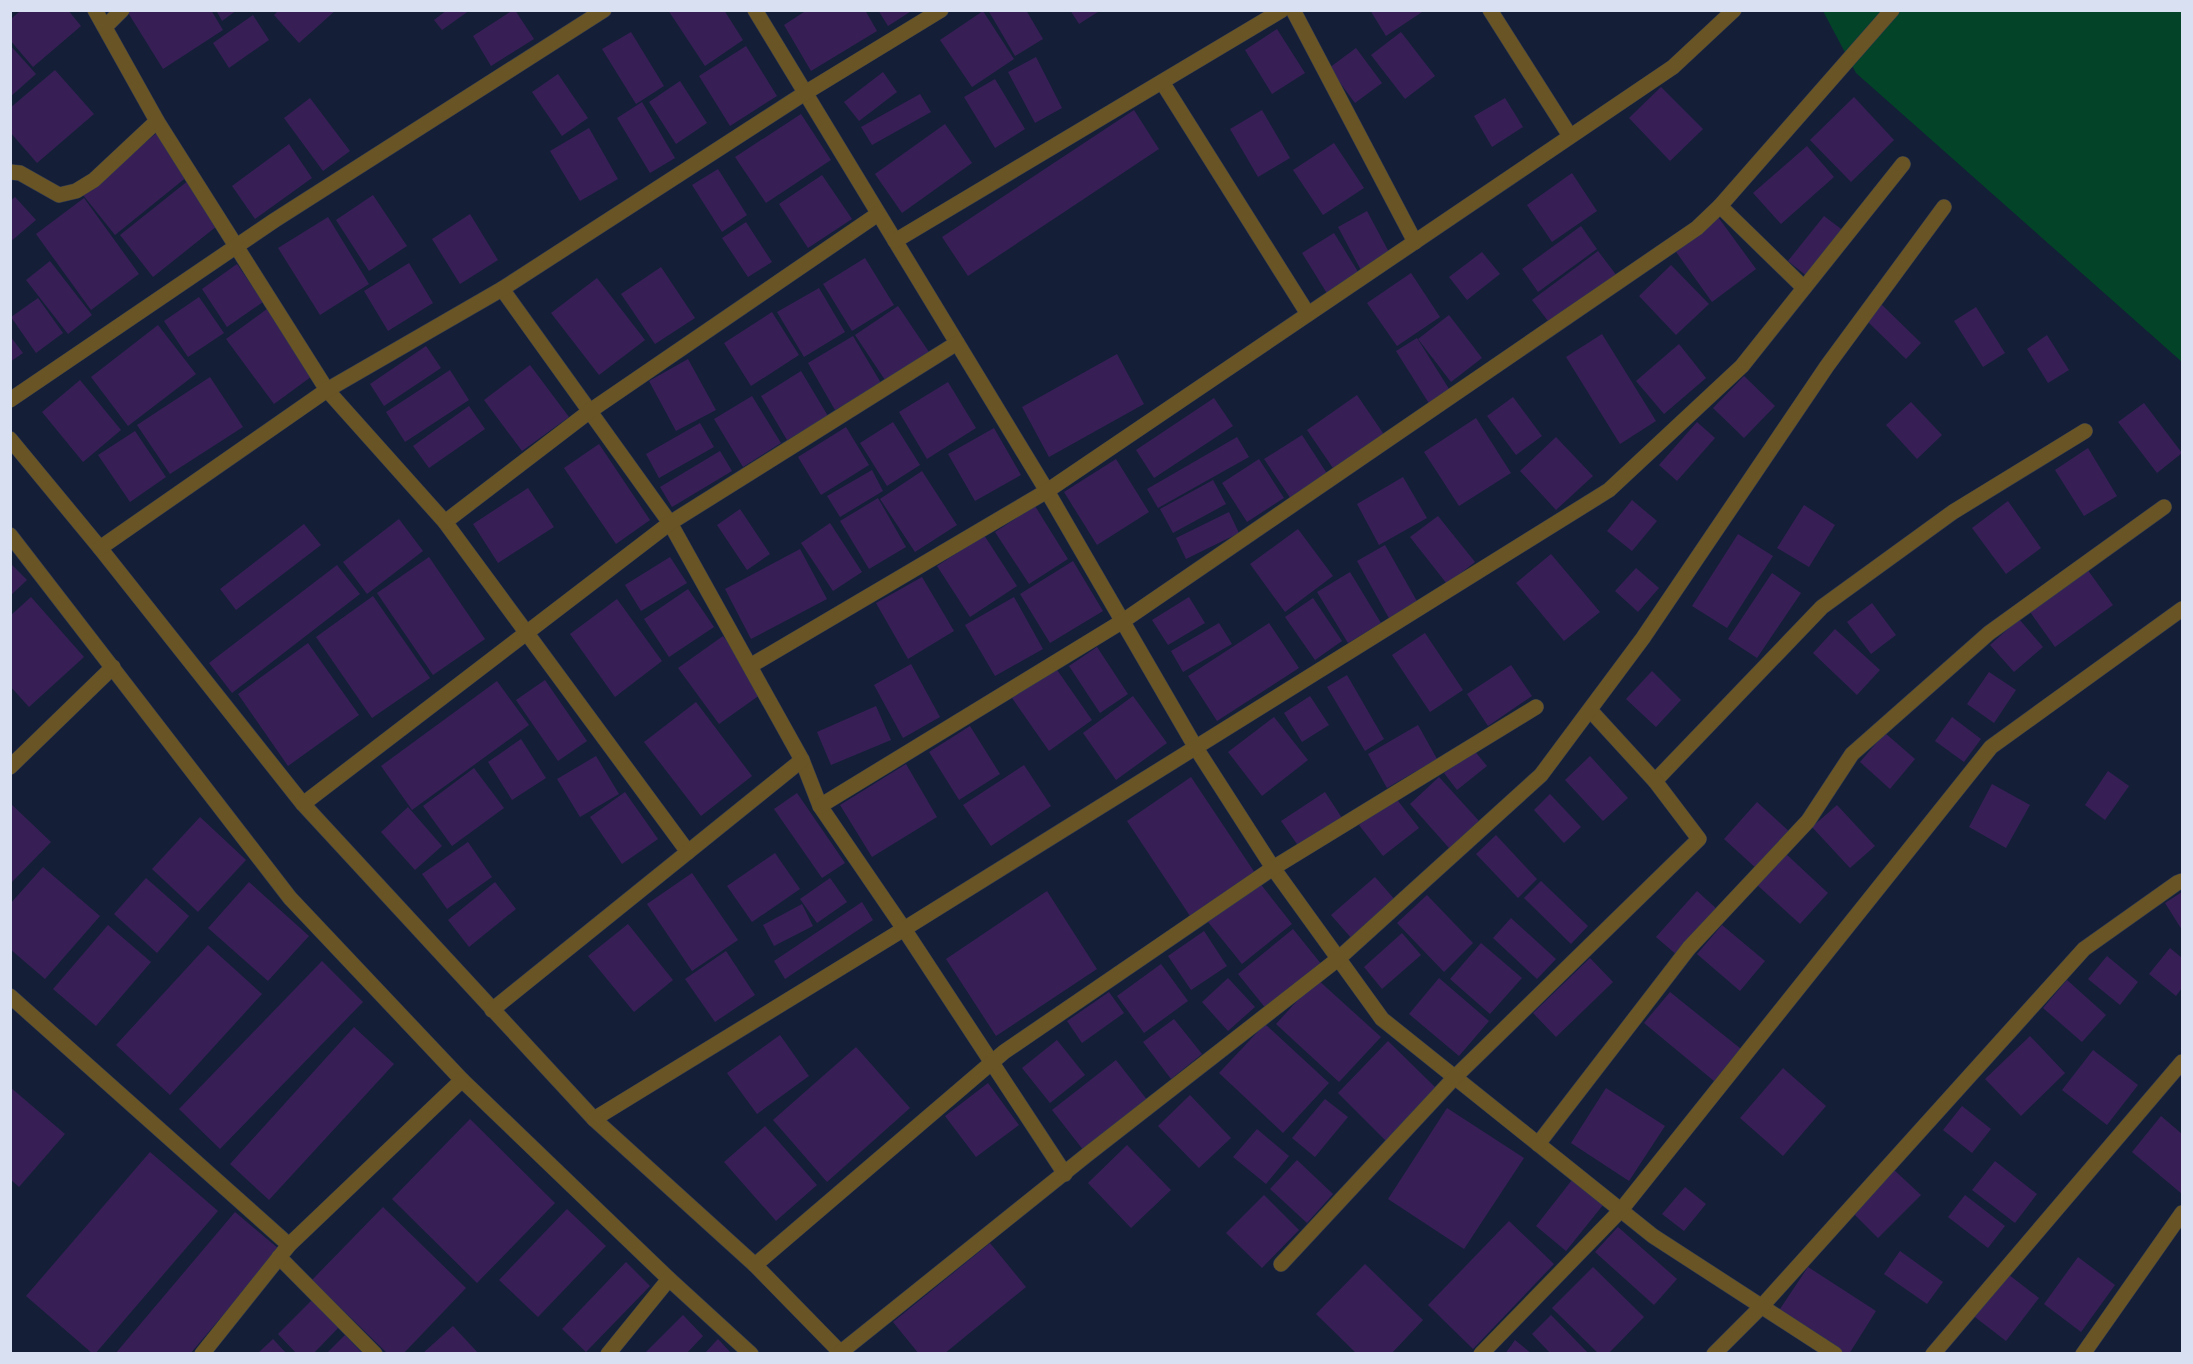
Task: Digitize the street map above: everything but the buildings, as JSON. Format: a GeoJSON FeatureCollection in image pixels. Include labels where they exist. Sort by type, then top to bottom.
{"type":"FeatureCollection","features":[{"type":"Feature","properties":{"kind":"street"},"geometry":{"type":"LineString","coordinates":[[94,10],[157,121],[327,390],[445,522],[688,852]]}},
{"type":"Feature","properties":{"kind":"street"},"geometry":{"type":"LineString","coordinates":[[105,27],[122,10]]}},
{"type":"Feature","properties":{"kind":"street"},"geometry":{"type":"LineString","coordinates":[[10,400],[285,214],[604,10]]}},
{"type":"Feature","properties":{"kind":"street"},"geometry":{"type":"LineString","coordinates":[[755,10],[1047,491],[1196,748],[1273,868],[1382,1019],[1653,1236],[1835,1353]]}},
{"type":"Feature","properties":{"kind":"street"},"geometry":{"type":"LineString","coordinates":[[100,548],[327,390],[502,289],[806,93],[941,10]]}},
{"type":"Feature","properties":{"kind":"street"},"geometry":{"type":"LineString","coordinates":[[895,241],[1282,10]]}},
{"type":"Feature","properties":{"kind":"street"},"geometry":{"type":"LineString","coordinates":[[1293,10],[1415,242]]}},
{"type":"Feature","properties":{"kind":"street"},"geometry":{"type":"LineString","coordinates":[[1490,10],[1570,136]]}},
{"type":"Feature","properties":{"kind":"street"},"geometry":{"type":"LineString","coordinates":[[750,666],[1047,491],[1673,67],[1734,10]]}},
{"type":"Feature","properties":{"kind":"street"},"geometry":{"type":"LineString","coordinates":[[820,806],[1123,621],[1687,235],[1720,206],[1892,10]]}},
{"type":"Feature","properties":{"kind":"street"},"geometry":{"type":"LineString","coordinates":[[1162,82],[1308,314]]}},
{"type":"Feature","properties":{"kind":"street"},"geometry":{"type":"LineString","coordinates":[[10,172],[20,173],[59,195],[76,191],[94,180],[157,121]]}},
{"type":"Feature","properties":{"kind":"street"},"geometry":{"type":"LineString","coordinates":[[594,1119],[1609,490],[1742,366],[1903,164]]}},
{"type":"Feature","properties":{"kind":"street"},"geometry":{"type":"LineString","coordinates":[[1720,206],[1804,288]]}},
{"type":"Feature","properties":{"kind":"street"},"geometry":{"type":"LineString","coordinates":[[10,439],[100,548],[303,804],[594,1119],[755,1265],[841,1353],[1338,958],[1542,775],[1643,638],[1827,366],[1944,207]]}},
{"type":"Feature","properties":{"kind":"street"},"geometry":{"type":"LineString","coordinates":[[445,522],[590,411],[878,214]]}},
{"type":"Feature","properties":{"kind":"street"},"geometry":{"type":"LineString","coordinates":[[502,289],[670,523],[802,760],[820,806],[1065,1174]]}},
{"type":"Feature","properties":{"kind":"street"},"geometry":{"type":"LineString","coordinates":[[303,804],[670,523],[957,343]]}},
{"type":"Feature","properties":{"kind":"street"},"geometry":{"type":"LineString","coordinates":[[1655,781],[1822,607],[1953,512],[2085,431]]}},
{"type":"Feature","properties":{"kind":"street"},"geometry":{"type":"LineString","coordinates":[[1538,1144],[1689,948],[1808,821],[1852,754],[1989,633],[2164,507]]}},
{"type":"Feature","properties":{"kind":"street"},"geometry":{"type":"LineString","coordinates":[[10,535],[290,898],[462,1080],[669,1279],[751,1353]]}},
{"type":"Feature","properties":{"kind":"street"},"geometry":{"type":"LineString","coordinates":[[1481,1353],[1621,1210],[1991,747],[2182,609]]}},
{"type":"Feature","properties":{"kind":"street"},"geometry":{"type":"LineString","coordinates":[[10,767],[113,667]]}},
{"type":"Feature","properties":{"kind":"street"},"geometry":{"type":"LineString","coordinates":[[755,1265],[1004,1052],[1273,868],[1536,707]]}},
{"type":"Feature","properties":{"kind":"street"},"geometry":{"type":"LineString","coordinates":[[1281,1264],[1455,1077],[1699,840],[1655,781],[1590,710]]}},
{"type":"Feature","properties":{"kind":"street"},"geometry":{"type":"LineString","coordinates":[[492,1010],[802,760]]}},
{"type":"Feature","properties":{"kind":"street"},"geometry":{"type":"LineString","coordinates":[[1714,1353],[1762,1306],[2084,949],[2182,881]]}},
{"type":"Feature","properties":{"kind":"street"},"geometry":{"type":"LineString","coordinates":[[10,996],[284,1251],[375,1353]]}},
{"type":"Feature","properties":{"kind":"street"},"geometry":{"type":"LineString","coordinates":[[1933,1353],[2182,1062]]}},
{"type":"Feature","properties":{"kind":"street"},"geometry":{"type":"LineString","coordinates":[[202,1353],[284,1251],[462,1080]]}},
{"type":"Feature","properties":{"kind":"street"},"geometry":{"type":"LineString","coordinates":[[2083,1353],[2182,1213]]}},
{"type":"Feature","properties":{"kind":"street"},"geometry":{"type":"LineString","coordinates":[[608,1353],[669,1279]]}},
{"type":"Feature","properties":{"kind":"green space"},"geometry":{"type":"Polygon","coordinates":[[[1823,11],[2182,11],[2182,362],[1856,73],[1823,11]]]}}]}
